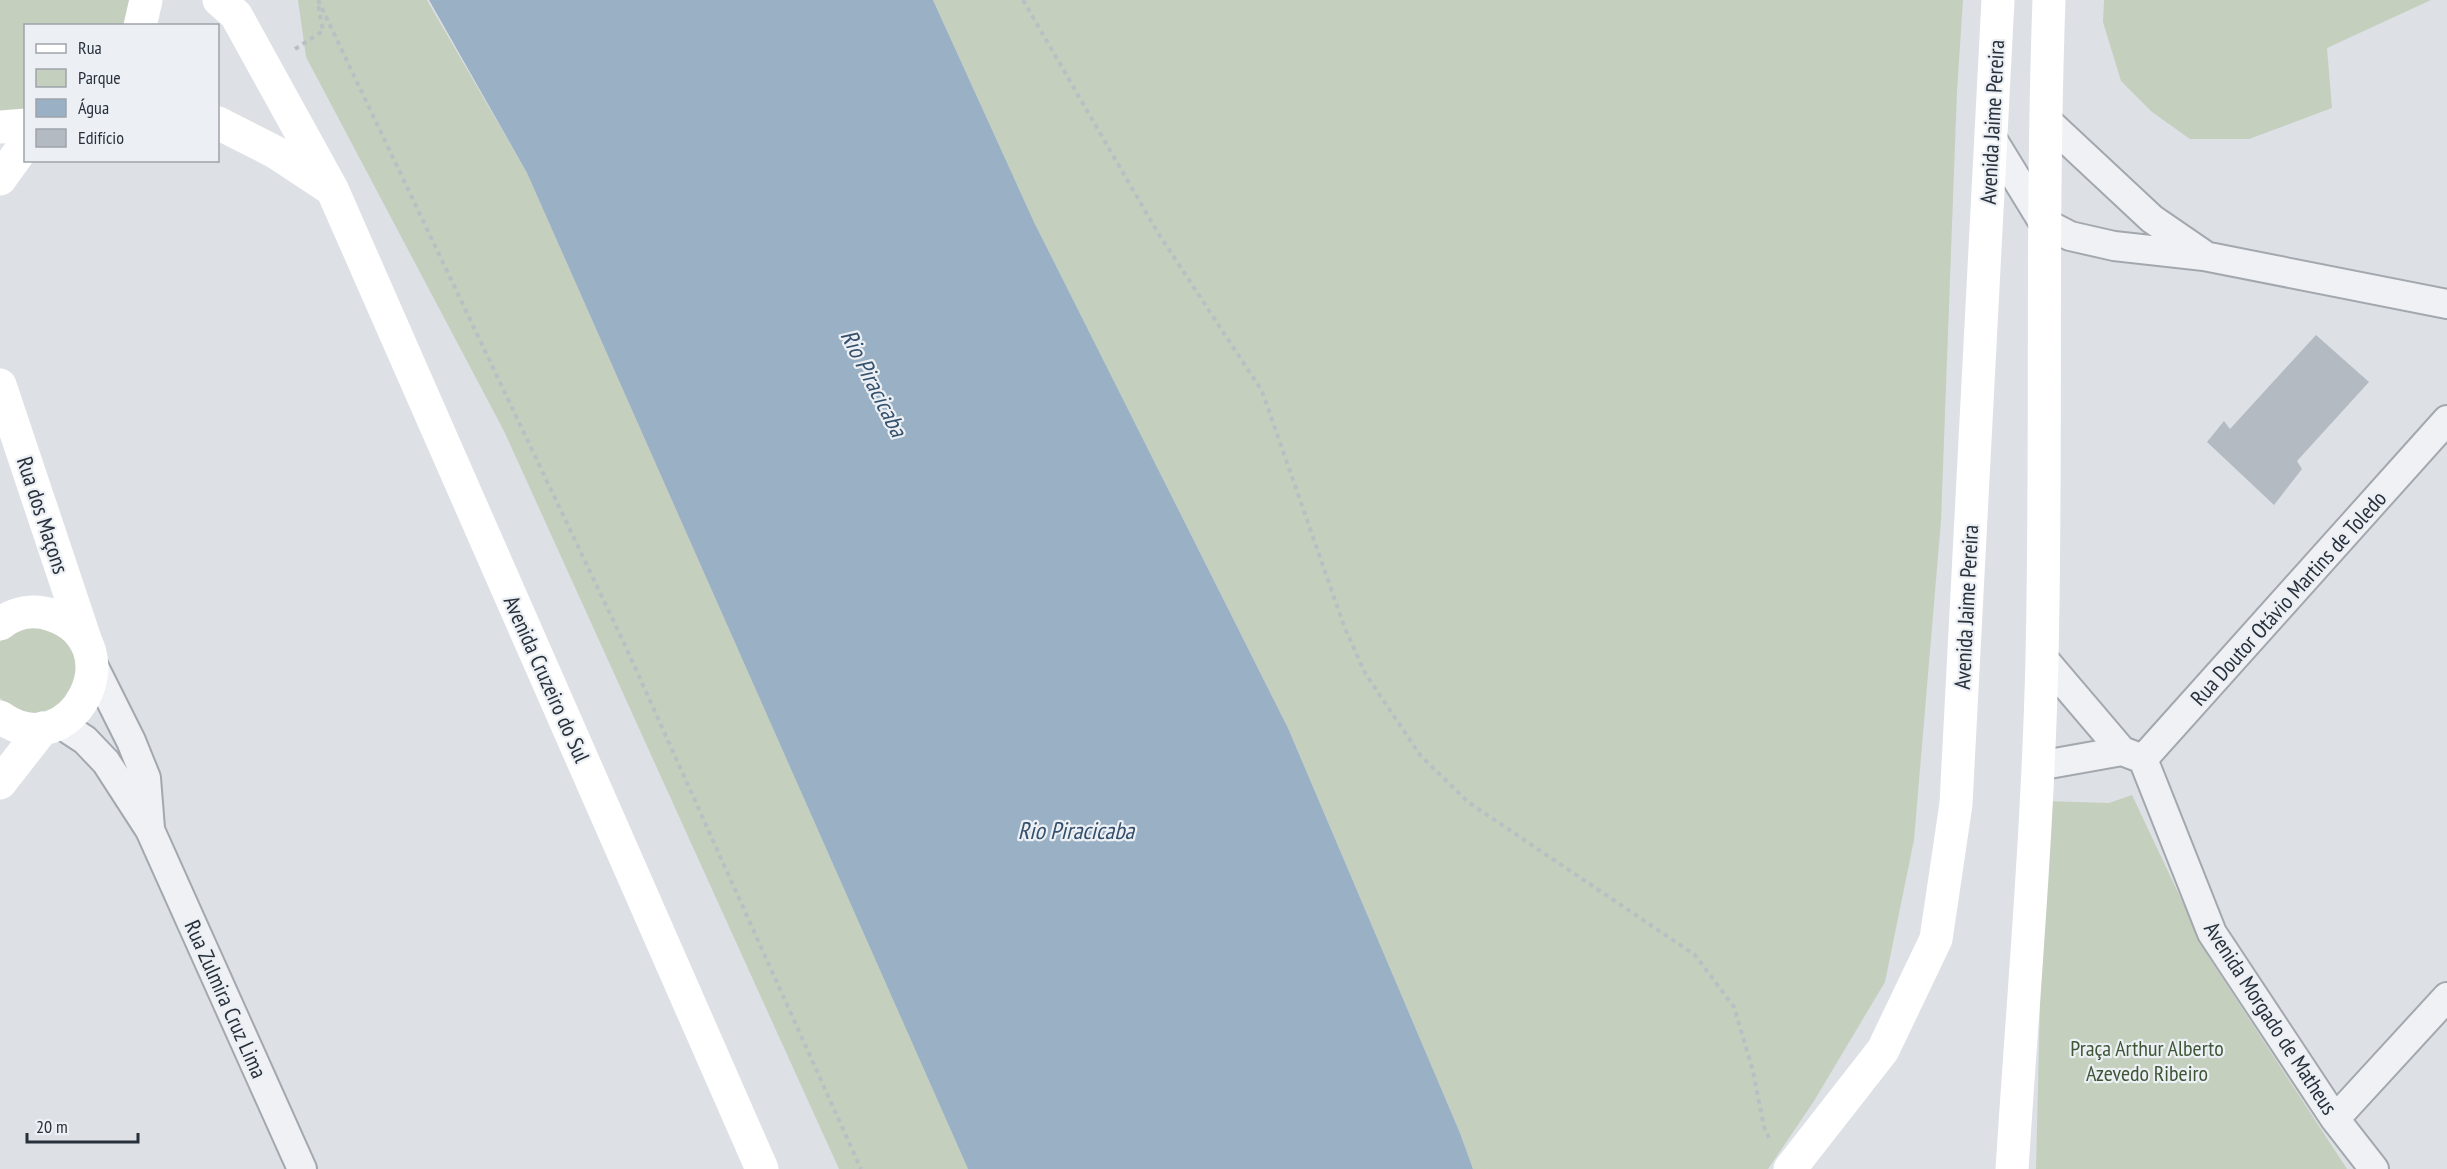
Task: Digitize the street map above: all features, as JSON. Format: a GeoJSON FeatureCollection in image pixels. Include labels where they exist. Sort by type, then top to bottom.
{"type":"FeatureCollection","features":[{"type":"Feature","properties":{"kind":"main road"},"geometry":{"type":"LineString","coordinates":[[140,24],[146,0]]}},
{"type":"Feature","properties":{"kind":"main road","name":"Avenida Jaime Pereira"},"geometry":{"type":"LineString","coordinates":[[1782,1158],[1883,1050],[1936,939],[1956,804],[1998,0]]}},
{"type":"Feature","properties":{"kind":"main road"},"geometry":{"type":"LineString","coordinates":[[2012,1169],[2038,766],[2042,657],[2043,222],[2049,0]]}},
{"type":"Feature","properties":{"kind":"main road","name":"Avenida Cruzeiro do Sul"},"geometry":{"type":"LineString","coordinates":[[233,11],[332,189],[762,1169]]}},
{"type":"Feature","properties":{"kind":"main road"},"geometry":{"type":"LineString","coordinates":[[219,124],[275,152],[332,189]]}},
{"type":"Feature","properties":{"kind":"main road"},"geometry":{"type":"LineString","coordinates":[[0,127],[24,125]]}},
{"type":"Feature","properties":{"kind":"main road"},"geometry":{"type":"LineString","coordinates":[[0,179],[24,146]]}},
{"type":"Feature","properties":{"kind":"main road","name":"Rua dos Maçons"},"geometry":{"type":"LineString","coordinates":[[0,385],[89,654]]}},
{"type":"Feature","properties":{"kind":"main road"},"geometry":{"type":"LineString","coordinates":[[0,624],[24,612],[43,612],[61,618],[76,630],[89,654],[92,681],[86,698],[75,712],[51,726],[0,783]]}},
{"type":"Feature","properties":{"kind":"main road"},"geometry":{"type":"LineString","coordinates":[[0,717],[8,723],[25,728],[51,726]]}},
{"type":"Feature","properties":{"kind":"street"},"geometry":{"type":"LineString","coordinates":[[2046,120],[2152,219],[2204,256]]}},
{"type":"Feature","properties":{"kind":"street"},"geometry":{"type":"LineString","coordinates":[[1991,137],[2043,222],[2070,236],[2114,246],[2204,256],[2447,304]]}},
{"type":"Feature","properties":{"kind":"street","name":"Rua Doutor Otávio Martins de Toledo"},"geometry":{"type":"LineString","coordinates":[[2133,755],[2447,420]]}},
{"type":"Feature","properties":{"kind":"street","name":"Rua Zulmira Cruz Lima"},"geometry":{"type":"LineString","coordinates":[[89,654],[146,778],[150,830]]}},
{"type":"Feature","properties":{"kind":"street"},"geometry":{"type":"LineString","coordinates":[[2042,657],[2133,755]]}},
{"type":"Feature","properties":{"kind":"street","name":"Rua Zulmira Cruz Lima"},"geometry":{"type":"LineString","coordinates":[[51,726],[85,740],[106,762],[150,830],[302,1169]]}},
{"type":"Feature","properties":{"kind":"street"},"geometry":{"type":"LineString","coordinates":[[2038,766],[2133,755]]}},
{"type":"Feature","properties":{"kind":"street","name":"Avenida Morgado de Matheus"},"geometry":{"type":"LineString","coordinates":[[2133,755],[2212,933],[2335,1119],[2374,1169]]}},
{"type":"Feature","properties":{"kind":"street"},"geometry":{"type":"LineString","coordinates":[[2335,1119],[2447,997]]}},
{"type":"Feature","properties":{"kind":"path"},"geometry":{"type":"LineString","coordinates":[[266,68],[323,31],[317,0]]}},
{"type":"Feature","properties":{"kind":"path"},"geometry":{"type":"LineString","coordinates":[[317,0],[624,643],[861,1169]]}},
{"type":"Feature","properties":{"kind":"path"},"geometry":{"type":"LineString","coordinates":[[1023,0],[1158,233],[1262,391],[1344,626],[1365,673],[1420,755],[1468,802],[1695,955],[1734,1007],[1753,1071],[1764,1127],[1782,1158]]}},
{"type":"Feature","properties":{"kind":"green space"},"geometry":{"type":"Polygon","coordinates":[[[0,0],[138,0],[134,24],[24,24],[24,122],[0,122],[0,0]]]}},
{"type":"Feature","properties":{"kind":"green space"},"geometry":{"type":"Polygon","coordinates":[[[298,0],[427,0],[527,173],[968,1169],[839,1169],[504,431],[306,57],[298,0]]]}},
{"type":"Feature","properties":{"kind":"green space"},"geometry":{"type":"Polygon","coordinates":[[[933,0],[1963,0],[1957,91],[1941,521],[1914,840],[1885,982],[1814,1101],[1768,1169],[1473,1169],[1460,1133],[1288,728],[1034,222],[933,0]]]}},
{"type":"Feature","properties":{"kind":"green space"},"geometry":{"type":"Polygon","coordinates":[[[2104,0],[2431,0],[2327,48],[2332,108],[2249,139],[2190,139],[2152,112],[2121,81],[2103,22],[2104,0]]]}},
{"type":"Feature","properties":{"kind":"green space"},"geometry":{"type":"Polygon","coordinates":[[[30,626],[59,633],[77,658],[75,688],[55,709],[29,714],[0,698],[0,642],[3,638],[30,626]]]}},
{"type":"Feature","properties":{"kind":"green space","name":"Praça Arthur Alberto Azevedo Ribeiro"},"geometry":{"type":"Polygon","coordinates":[[[2132,795],[2208,956],[2347,1169],[2036,1169],[2045,801],[2109,803],[2132,795]]]}},
{"type":"Feature","properties":{"kind":"water","name":"Rio Piracicaba"},"geometry":{"type":"Polygon","coordinates":[[[429,0],[933,0],[1034,222],[1288,728],[1460,1133],[1473,1169],[968,1169],[527,173],[429,0]]]}},
{"type":"Feature","properties":{"kind":"building"},"geometry":{"type":"Polygon","coordinates":[[[2316,335],[2369,382],[2297,461],[2302,469],[2274,505],[2207,442],[2224,421],[2230,429],[2316,335]]]}}]}
